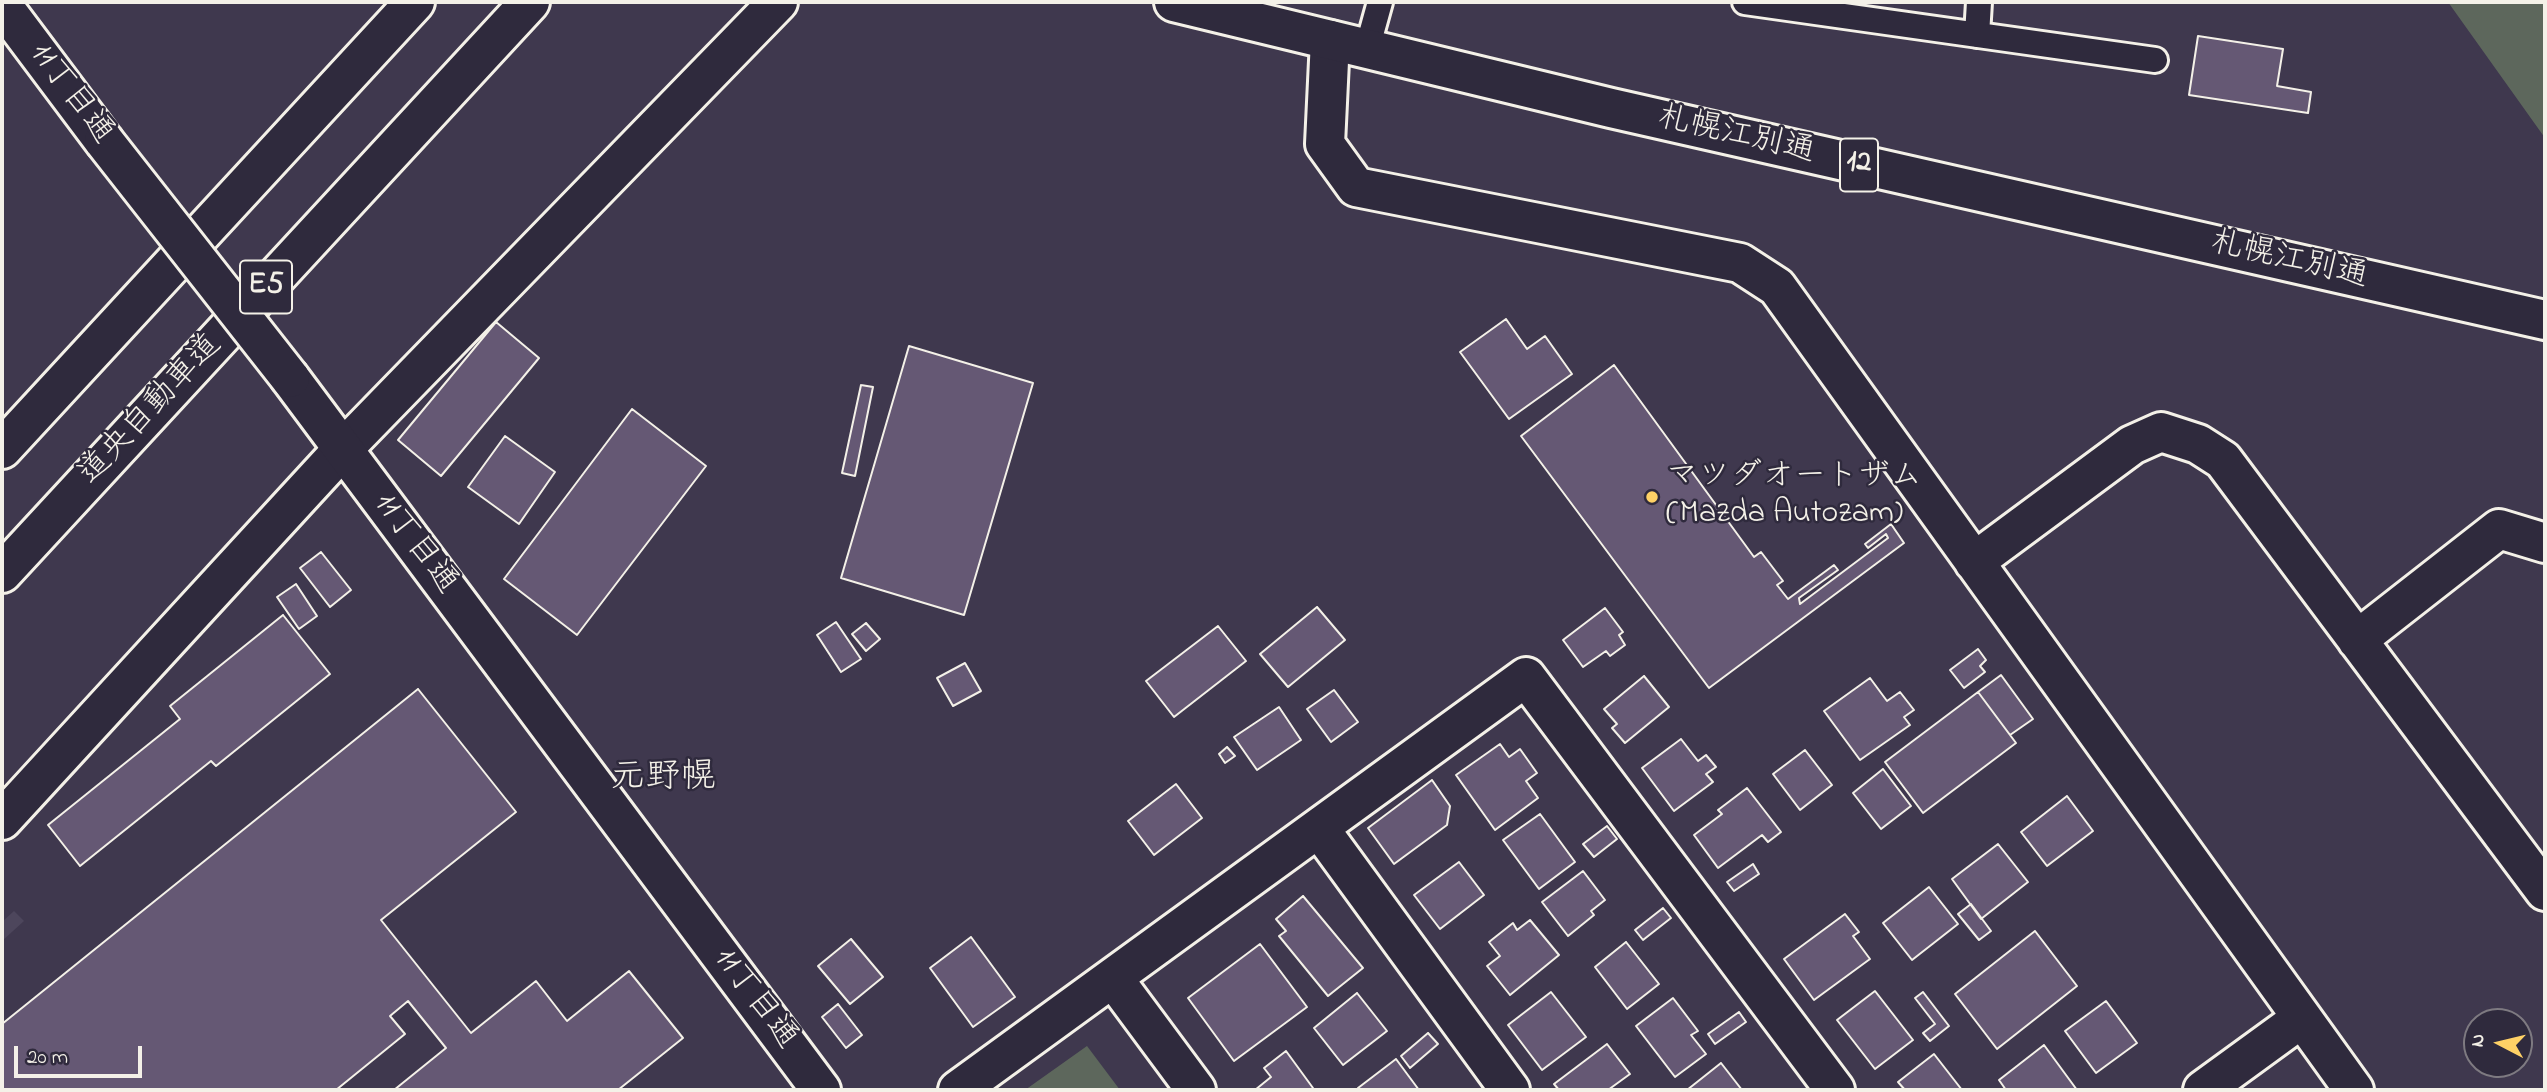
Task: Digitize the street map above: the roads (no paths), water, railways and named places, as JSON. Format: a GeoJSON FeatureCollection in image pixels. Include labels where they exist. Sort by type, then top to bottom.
{"type":"FeatureCollection","features":[{"type":"Feature","properties":{"kind":"main road","name":"E5"},"geometry":{"type":"LineString","coordinates":[[2,449],[415,2]]}},
{"type":"Feature","properties":{"kind":"main road","name":"道央自動車道"},"geometry":{"type":"LineString","coordinates":[[2,573],[530,2]]}},
{"type":"Feature","properties":{"kind":"main road"},"geometry":{"type":"LineString","coordinates":[[2,820],[343,449],[778,2]]}},
{"type":"Feature","properties":{"kind":"main road","name":"札幌江別通"},"geometry":{"type":"LineString","coordinates":[[1174,2],[1638,115],[2545,320]]}},
{"type":"Feature","properties":{"kind":"main road","name":"11丁目通"},"geometry":{"type":"LineString","coordinates":[[2,5],[104,141],[290,378],[821,1090]]}},
{"type":"Feature","properties":{"kind":"main road"},"geometry":{"type":"LineString","coordinates":[[1349,44],[1325,144],[1356,187],[1740,263],[1777,287],[2354,1090]]}},
{"type":"Feature","properties":{"kind":"main road"},"geometry":{"type":"LineString","coordinates":[[1974,562],[2132,445],[2161,432],[2198,444],[2223,460],[2545,891]]}},
{"type":"Feature","properties":{"kind":"main road"},"geometry":{"type":"LineString","coordinates":[[2357,639],[2499,529],[2545,543]]}},
{"type":"Feature","properties":{"kind":"main road"},"geometry":{"type":"LineString","coordinates":[[958,1090],[1526,677],[1835,1090]]}},
{"type":"Feature","properties":{"kind":"main road"},"geometry":{"type":"LineString","coordinates":[[1319,828],[1510,1090]]}},
{"type":"Feature","properties":{"kind":"main road"},"geometry":{"type":"LineString","coordinates":[[1113,978],[1196,1090]]}},
{"type":"Feature","properties":{"kind":"main road"},"geometry":{"type":"LineString","coordinates":[[2203,1090],[2302,1018]]}},
{"type":"Feature","properties":{"kind":"lane"},"geometry":{"type":"LineString","coordinates":[[1349,44],[1380,2]]}},
{"type":"Feature","properties":{"kind":"lane"},"geometry":{"type":"LineString","coordinates":[[1745,2],[2155,60]]}},
{"type":"Feature","properties":{"kind":"lane"},"geometry":{"type":"LineString","coordinates":[[1977,35],[1979,2]]}},
{"type":"Feature","properties":{"kind":"place","name":"マツダオートザム (Mazda Autozam)"},"geometry":{"type":"Point","coordinates":[1652,497]}},
{"type":"Feature","properties":{"kind":"district","name":"元野幌"},"geometry":{"type":"Point","coordinates":[663,780]}}]}
